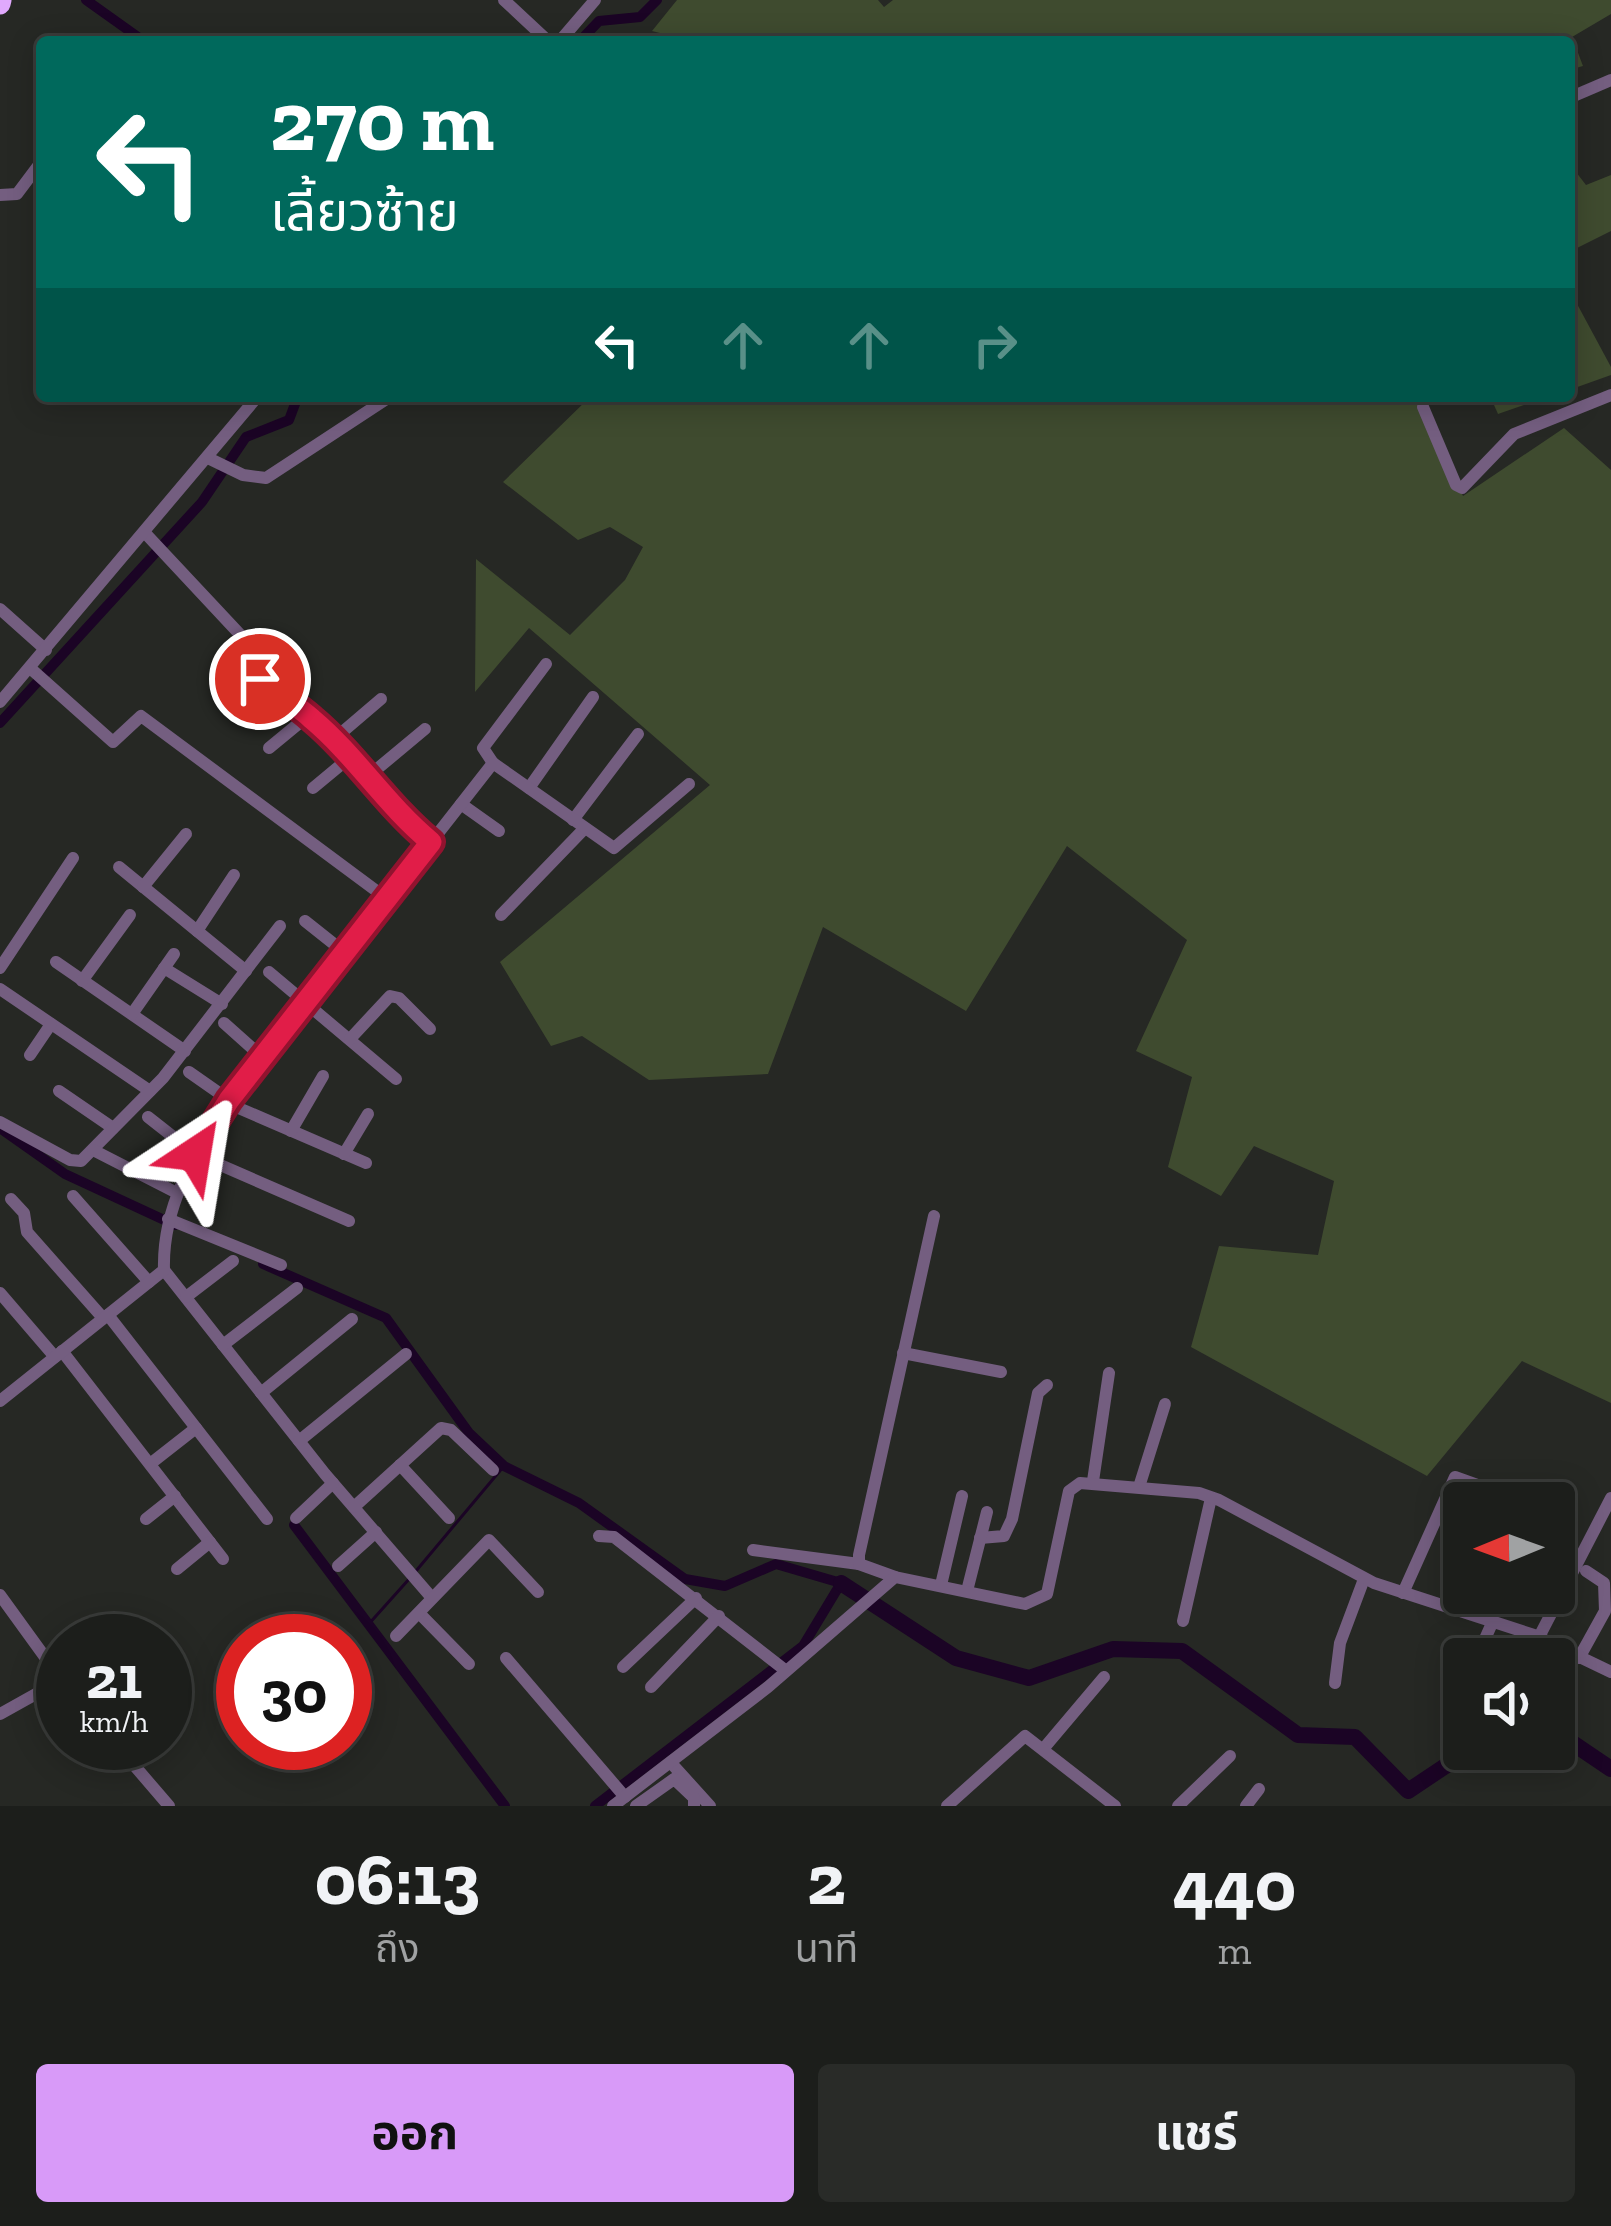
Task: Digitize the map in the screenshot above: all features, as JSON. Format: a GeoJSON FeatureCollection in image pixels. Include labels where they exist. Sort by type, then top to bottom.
{"type":"FeatureCollection","features":[{"type":"Feature","properties":{"kind":"street"},"geometry":{"type":"LineString","coordinates":[[504,0],[552,36]]}},
{"type":"Feature","properties":{"kind":"street"},"geometry":{"type":"LineString","coordinates":[[563,36],[595,0]]}},
{"type":"Feature","properties":{"kind":"street"},"geometry":{"type":"LineString","coordinates":[[1575,95],[1611,80]]}},
{"type":"Feature","properties":{"kind":"street"},"geometry":{"type":"LineString","coordinates":[[0,195],[17,194],[36,169]]}},
{"type":"Feature","properties":{"kind":"street"},"geometry":{"type":"LineString","coordinates":[[1423,407],[1456,485],[1462,488],[1514,434],[1611,395]]}},
{"type":"Feature","properties":{"kind":"street"},"geometry":{"type":"LineString","coordinates":[[0,702],[39,676],[46,650],[154,544],[253,402]]}},
{"type":"Feature","properties":{"kind":"street"},"geometry":{"type":"LineString","coordinates":[[210,459],[266,478],[382,402]]}},
{"type":"Feature","properties":{"kind":"street"},"geometry":{"type":"LineString","coordinates":[[154,544],[290,688],[281,699]]}},
{"type":"Feature","properties":{"kind":"street"},"geometry":{"type":"LineString","coordinates":[[0,609],[46,650]]}},
{"type":"Feature","properties":{"kind":"street"},"geometry":{"type":"LineString","coordinates":[[546,664],[483,748],[490,767],[530,788],[618,848],[689,784]]}},
{"type":"Feature","properties":{"kind":"street"},"geometry":{"type":"LineString","coordinates":[[39,676],[113,742],[141,716],[386,898]]}},
{"type":"Feature","properties":{"kind":"street"},"geometry":{"type":"LineString","coordinates":[[260,679],[281,699],[309,715],[364,778],[431,842]]}},
{"type":"Feature","properties":{"kind":"street"},"geometry":{"type":"LineString","coordinates":[[530,788],[592,697]]}},
{"type":"Feature","properties":{"kind":"street"},"geometry":{"type":"LineString","coordinates":[[333,740],[381,699]]}},
{"type":"Feature","properties":{"kind":"street"},"geometry":{"type":"LineString","coordinates":[[269,748],[309,715]]}},
{"type":"Feature","properties":{"kind":"street"},"geometry":{"type":"LineString","coordinates":[[364,778],[425,729]]}},
{"type":"Feature","properties":{"kind":"street"},"geometry":{"type":"LineString","coordinates":[[501,915],[579,824],[638,734]]}},
{"type":"Feature","properties":{"kind":"street"},"geometry":{"type":"LineString","coordinates":[[314,788],[348,759]]}},
{"type":"Feature","properties":{"kind":"street"},"geometry":{"type":"LineString","coordinates":[[432,1598],[332,1483],[164,1270],[163,1240],[195,1154],[228,1102],[490,767]]}},
{"type":"Feature","properties":{"kind":"street"},"geometry":{"type":"LineString","coordinates":[[461,804],[499,831]]}},
{"type":"Feature","properties":{"kind":"street"},"geometry":{"type":"LineString","coordinates":[[143,887],[186,834]]}},
{"type":"Feature","properties":{"kind":"street"},"geometry":{"type":"LineString","coordinates":[[0,968],[73,858]]}},
{"type":"Feature","properties":{"kind":"street"},"geometry":{"type":"LineString","coordinates":[[119,867],[247,971]]}},
{"type":"Feature","properties":{"kind":"street"},"geometry":{"type":"LineString","coordinates":[[197,931],[235,875]]}},
{"type":"Feature","properties":{"kind":"street"},"geometry":{"type":"LineString","coordinates":[[82,981],[130,915]]}},
{"type":"Feature","properties":{"kind":"street"},"geometry":{"type":"LineString","coordinates":[[305,922],[344,952]]}},
{"type":"Feature","properties":{"kind":"street"},"geometry":{"type":"LineString","coordinates":[[0,1122],[74,1162],[93,1150],[185,1051],[280,926]]}},
{"type":"Feature","properties":{"kind":"street"},"geometry":{"type":"LineString","coordinates":[[132,1014],[174,954]]}},
{"type":"Feature","properties":{"kind":"street"},"geometry":{"type":"LineString","coordinates":[[56,962],[185,1051]]}},
{"type":"Feature","properties":{"kind":"street"},"geometry":{"type":"LineString","coordinates":[[164,968],[222,1004]]}},
{"type":"Feature","properties":{"kind":"street"},"geometry":{"type":"LineString","coordinates":[[269,972],[396,1079]]}},
{"type":"Feature","properties":{"kind":"street"},"geometry":{"type":"LineString","coordinates":[[0,989],[151,1091]]}},
{"type":"Feature","properties":{"kind":"street"},"geometry":{"type":"LineString","coordinates":[[350,1039],[390,996],[399,998],[430,1029]]}},
{"type":"Feature","properties":{"kind":"street"},"geometry":{"type":"LineString","coordinates":[[224,1023],[262,1058]]}},
{"type":"Feature","properties":{"kind":"street"},"geometry":{"type":"LineString","coordinates":[[30,1054],[51,1024]]}},
{"type":"Feature","properties":{"kind":"street"},"geometry":{"type":"LineString","coordinates":[[189,1072],[228,1102],[366,1163]]}},
{"type":"Feature","properties":{"kind":"street"},"geometry":{"type":"LineString","coordinates":[[291,1131],[323,1076]]}},
{"type":"Feature","properties":{"kind":"street"},"geometry":{"type":"LineString","coordinates":[[59,1091],[113,1129]]}},
{"type":"Feature","properties":{"kind":"street"},"geometry":{"type":"LineString","coordinates":[[344,1154],[368,1114]]}},
{"type":"Feature","properties":{"kind":"street"},"geometry":{"type":"LineString","coordinates":[[148,1118],[195,1154],[350,1221]]}},
{"type":"Feature","properties":{"kind":"street"},"geometry":{"type":"LineString","coordinates":[[93,1150],[177,1193]]}},
{"type":"Feature","properties":{"kind":"street"},"geometry":{"type":"LineString","coordinates":[[73,1196],[149,1282]]}},
{"type":"Feature","properties":{"kind":"street"},"geometry":{"type":"LineString","coordinates":[[11,1199],[24,1213],[27,1232],[105,1317],[267,1519]]}},
{"type":"Feature","properties":{"kind":"street"},"geometry":{"type":"LineString","coordinates":[[859,1564],[934,1216]]}},
{"type":"Feature","properties":{"kind":"street"},"geometry":{"type":"LineString","coordinates":[[168,1221],[281,1265]]}},
{"type":"Feature","properties":{"kind":"street"},"geometry":{"type":"LineString","coordinates":[[186,1297],[233,1261]]}},
{"type":"Feature","properties":{"kind":"street"},"geometry":{"type":"LineString","coordinates":[[2,1395],[164,1270]]}},
{"type":"Feature","properties":{"kind":"street"},"geometry":{"type":"LineString","coordinates":[[223,1345],[297,1288]]}},
{"type":"Feature","properties":{"kind":"street"},"geometry":{"type":"LineString","coordinates":[[0,1293],[58,1354],[224,1558]]}},
{"type":"Feature","properties":{"kind":"street"},"geometry":{"type":"LineString","coordinates":[[261,1393],[352,1319]]}},
{"type":"Feature","properties":{"kind":"street"},"geometry":{"type":"LineString","coordinates":[[299,1441],[406,1354]]}},
{"type":"Feature","properties":{"kind":"street"},"geometry":{"type":"LineString","coordinates":[[903,1354],[1001,1372]]}},
{"type":"Feature","properties":{"kind":"street"},"geometry":{"type":"LineString","coordinates":[[1093,1481],[1109,1372]]}},
{"type":"Feature","properties":{"kind":"street"},"geometry":{"type":"LineString","coordinates":[[980,1538],[1004,1536],[1012,1519],[1038,1393],[1047,1385]]}},
{"type":"Feature","properties":{"kind":"street"},"geometry":{"type":"LineString","coordinates":[[1139,1487],[1165,1404]]}},
{"type":"Feature","properties":{"kind":"street"},"geometry":{"type":"LineString","coordinates":[[150,1464],[196,1428]]}},
{"type":"Feature","properties":{"kind":"street"},"geometry":{"type":"LineString","coordinates":[[354,1507],[444,1428],[493,1470]]}},
{"type":"Feature","properties":{"kind":"street"},"geometry":{"type":"LineString","coordinates":[[400,1465],[449,1517]]}},
{"type":"Feature","properties":{"kind":"street"},"geometry":{"type":"LineString","coordinates":[[753,1550],[859,1564],[890,1582],[941,1585],[1025,1604],[1047,1594],[1069,1491],[1093,1481],[1139,1487],[1211,1498],[1369,1581],[1539,1637],[1611,1672]]}},
{"type":"Feature","properties":{"kind":"street"},"geometry":{"type":"LineString","coordinates":[[296,1518],[332,1483]]}},
{"type":"Feature","properties":{"kind":"street"},"geometry":{"type":"LineString","coordinates":[[146,1520],[175,1496]]}},
{"type":"Feature","properties":{"kind":"street"},"geometry":{"type":"LineString","coordinates":[[941,1585],[962,1496]]}},
{"type":"Feature","properties":{"kind":"street"},"geometry":{"type":"LineString","coordinates":[[1183,1621],[1211,1498]]}},
{"type":"Feature","properties":{"kind":"street"},"geometry":{"type":"LineString","coordinates":[[1539,1637],[1611,1498]]}},
{"type":"Feature","properties":{"kind":"street"},"geometry":{"type":"LineString","coordinates":[[1402,1593],[1443,1503]]}},
{"type":"Feature","properties":{"kind":"street"},"geometry":{"type":"LineString","coordinates":[[968,1591],[987,1512]]}},
{"type":"Feature","properties":{"kind":"street"},"geometry":{"type":"LineString","coordinates":[[338,1566],[376,1532]]}},
{"type":"Feature","properties":{"kind":"street"},"geometry":{"type":"LineString","coordinates":[[599,1536],[614,1537],[780,1665]]}},
{"type":"Feature","properties":{"kind":"street"},"geometry":{"type":"LineString","coordinates":[[396,1636],[489,1540],[538,1592]]}},
{"type":"Feature","properties":{"kind":"street"},"geometry":{"type":"LineString","coordinates":[[177,1569],[210,1542]]}},
{"type":"Feature","properties":{"kind":"street"},"geometry":{"type":"LineString","coordinates":[[1579,1658],[1606,1606],[1604,1583],[1586,1571]]}},
{"type":"Feature","properties":{"kind":"street"},"geometry":{"type":"LineString","coordinates":[[1335,1683],[1340,1643],[1369,1581]]}},
{"type":"Feature","properties":{"kind":"street"},"geometry":{"type":"LineString","coordinates":[[621,1796],[672,1764],[780,1665],[890,1582]]}},
{"type":"Feature","properties":{"kind":"street"},"geometry":{"type":"LineString","coordinates":[[0,1595],[36,1645]]}},
{"type":"Feature","properties":{"kind":"street"},"geometry":{"type":"LineString","coordinates":[[623,1667],[696,1598]]}},
{"type":"Feature","properties":{"kind":"street"},"geometry":{"type":"LineString","coordinates":[[418,1613],[469,1664]]}},
{"type":"Feature","properties":{"kind":"street"},"geometry":{"type":"LineString","coordinates":[[1483,1638],[1491,1614]]}},
{"type":"Feature","properties":{"kind":"street"},"geometry":{"type":"LineString","coordinates":[[651,1687],[719,1616]]}},
{"type":"Feature","properties":{"kind":"street"},"geometry":{"type":"LineString","coordinates":[[506,1658],[621,1796]]}},
{"type":"Feature","properties":{"kind":"street"},"geometry":{"type":"LineString","coordinates":[[1043,1748],[1104,1677]]}},
{"type":"Feature","properties":{"kind":"street"},"geometry":{"type":"LineString","coordinates":[[0,1714],[36,1695]]}},
{"type":"Feature","properties":{"kind":"street"},"geometry":{"type":"LineString","coordinates":[[947,1806],[1019,1738],[1043,1748],[1114,1806]]}},
{"type":"Feature","properties":{"kind":"street"},"geometry":{"type":"LineString","coordinates":[[1178,1806],[1230,1756]]}},
{"type":"Feature","properties":{"kind":"street"},"geometry":{"type":"LineString","coordinates":[[672,1764],[710,1806]]}},
{"type":"Feature","properties":{"kind":"street"},"geometry":{"type":"LineString","coordinates":[[138,1770],[169,1806]]}},
{"type":"Feature","properties":{"kind":"street"},"geometry":{"type":"LineString","coordinates":[[621,1796],[674,1779],[694,1798],[694,1806]]}},
{"type":"Feature","properties":{"kind":"street"},"geometry":{"type":"LineString","coordinates":[[1246,1806],[1259,1789]]}},
{"type":"Feature","properties":{"kind":"green space"},"geometry":{"type":"Polygon","coordinates":[[[677,0],[878,0],[884,7],[893,0],[1611,0],[1611,14],[1574,36],[672,36],[652,31],[677,0]]]}},
{"type":"Feature","properties":{"kind":"green space"},"geometry":{"type":"Polygon","coordinates":[[[1575,45],[1583,66],[1575,68],[1575,45]]]}},
{"type":"Feature","properties":{"kind":"green space"},"geometry":{"type":"Polygon","coordinates":[[[1575,171],[1586,185],[1611,175],[1611,231],[1575,249],[1575,171]]]}},
{"type":"Feature","properties":{"kind":"green space"},"geometry":{"type":"Polygon","coordinates":[[[1575,300],[1611,367],[1611,375],[1575,388],[1575,300]]]}},
{"type":"Feature","properties":{"kind":"green space"},"geometry":{"type":"Polygon","coordinates":[[[585,402],[1422,402],[1463,496],[1564,428],[1611,470],[1611,1403],[1522,1361],[1427,1476],[1191,1347],[1219,1246],[1318,1255],[1334,1181],[1254,1146],[1221,1196],[1168,1167],[1192,1077],[1136,1051],[1187,940],[1067,846],[966,1011],[823,927],[768,1074],[649,1080],[582,1036],[551,1046],[500,962],[710,785],[529,628],[475,692],[476,559],[570,635],[625,580],[643,547],[610,527],[578,540],[503,482],[585,402]]]}},
{"type":"Feature","properties":{"kind":"green space"},"geometry":{"type":"Polygon","coordinates":[[[1493,402],[1533,402],[1498,414],[1493,402]]]}},
{"type":"Feature","properties":{"kind":"waterway"},"geometry":{"type":"LineString","coordinates":[[86,0],[137,36]]}},
{"type":"Feature","properties":{"kind":"waterway"},"geometry":{"type":"LineString","coordinates":[[585,36],[599,21],[640,17],[657,0]]}},
{"type":"Feature","properties":{"kind":"waterway"},"geometry":{"type":"LineString","coordinates":[[0,723],[202,502],[246,437],[289,420],[296,402]]}},
{"type":"Feature","properties":{"kind":"waterway"},"geometry":{"type":"LineString","coordinates":[[0,1128],[65,1174],[175,1225]]}},
{"type":"Feature","properties":{"kind":"waterway"},"geometry":{"type":"LineString","coordinates":[[263,1264],[386,1318],[469,1433],[504,1466],[579,1503],[685,1579],[725,1586],[776,1564],[841,1583],[803,1646],[595,1806]]}},
{"type":"Feature","properties":{"kind":"waterway"},"geometry":{"type":"LineString","coordinates":[[416,1571],[504,1466]]}},
{"type":"Feature","properties":{"kind":"waterway"},"geometry":{"type":"LineString","coordinates":[[294,1525],[505,1806]]}},
{"type":"Feature","properties":{"kind":"waterway"},"geometry":{"type":"LineString","coordinates":[[372,1620],[410,1578]]}},
{"type":"Feature","properties":{"kind":"waterway"},"geometry":{"type":"LineString","coordinates":[[841,1583],[956,1658],[1029,1678],[1113,1649],[1182,1651],[1298,1735],[1355,1737],[1408,1791],[1443,1768]]}},
{"type":"Feature","properties":{"kind":"waterway"},"geometry":{"type":"LineString","coordinates":[[1575,1745],[1611,1769]]}},
{"type":"Feature","properties":{"kind":"route"},"geometry":{"type":"LineString","coordinates":[[195,1154],[229,1100],[431,842],[395,812],[309,715],[289,706],[260,679]]}}]}
